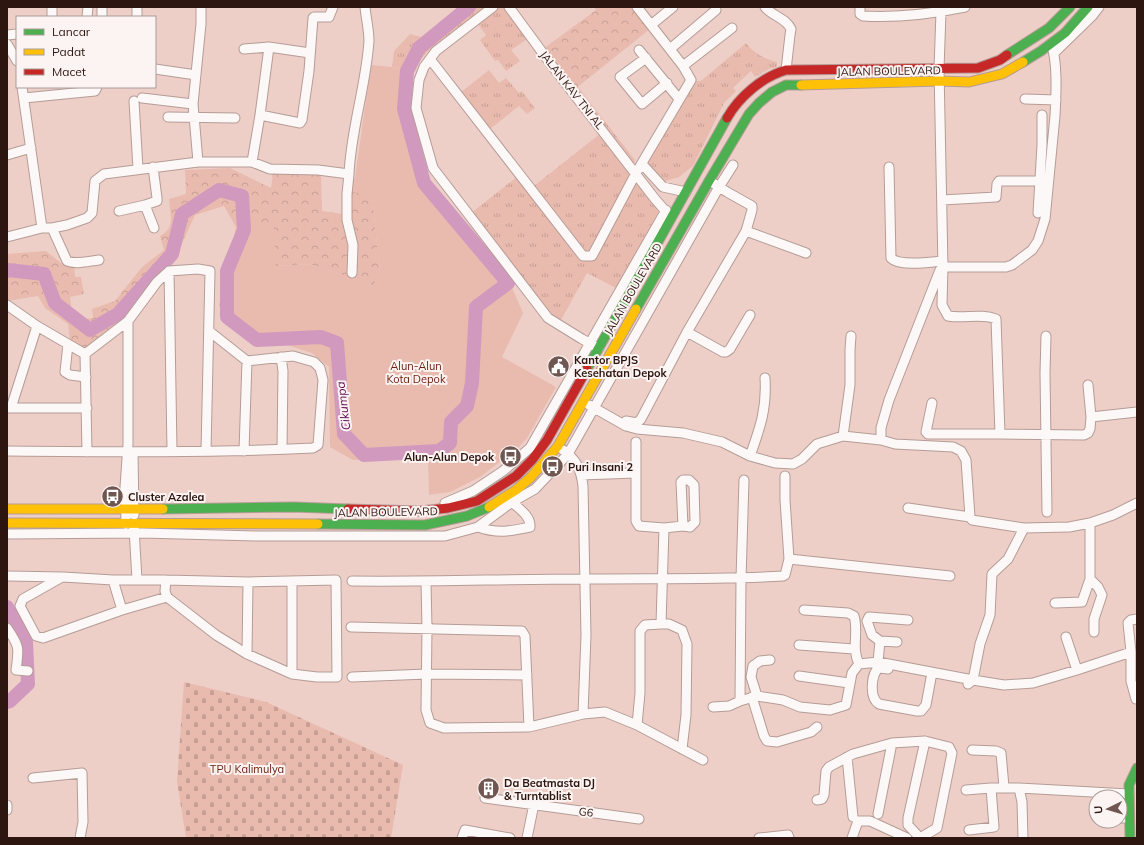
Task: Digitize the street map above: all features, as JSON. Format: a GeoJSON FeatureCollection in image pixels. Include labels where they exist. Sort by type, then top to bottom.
{"type":"FeatureCollection","features":[{"type":"Feature","properties":{"kind":"main road","name":"JALAN BOULEVARD"},"geometry":{"type":"LineString","coordinates":[[7,509],[130,510],[294,507],[420,511],[448,508],[477,501],[516,476],[532,460],[547,440],[599,348],[669,214],[686,192],[732,110],[759,84],[776,72],[786,70],[978,68],[1000,60],[1049,28],[1070,7]]}},
{"type":"Feature","properties":{"kind":"main road","name":"JALAN BOULEVARD"},"geometry":{"type":"LineString","coordinates":[[7,523],[131,527],[425,525],[445,522],[481,512],[500,502],[532,477],[544,465],[558,446],[709,181],[749,114],[772,92],[786,85],[939,81],[969,82],[1002,74],[1053,48],[1088,7]]}},
{"type":"Feature","properties":{"kind":"main road"},"geometry":{"type":"LineString","coordinates":[[1128,796],[1136,769]]}},
{"type":"Feature","properties":{"kind":"street"},"geometry":{"type":"LineString","coordinates":[[198,162],[193,104],[201,7]]}},
{"type":"Feature","properties":{"kind":"street"},"geometry":{"type":"LineString","coordinates":[[260,115],[300,123],[302,120],[313,18],[329,17],[333,7]]}},
{"type":"Feature","properties":{"kind":"street"},"geometry":{"type":"LineString","coordinates":[[352,273],[352,245],[347,220],[347,194],[350,153],[369,39],[365,7]]}},
{"type":"Feature","properties":{"kind":"street"},"geometry":{"type":"LineString","coordinates":[[493,7],[436,52],[424,67],[419,80],[416,108],[433,168],[548,318],[599,348]]}},
{"type":"Feature","properties":{"kind":"street","name":"JALAN KAV TNI AL"},"geometry":{"type":"LineString","coordinates":[[509,7],[553,67],[655,199],[669,214]]}},
{"type":"Feature","properties":{"kind":"street"},"geometry":{"type":"LineString","coordinates":[[430,59],[583,256],[592,256],[636,173],[691,80],[683,66],[637,7]]}},
{"type":"Feature","properties":{"kind":"street"},"geometry":{"type":"LineString","coordinates":[[651,25],[673,7]]}},
{"type":"Feature","properties":{"kind":"street"},"geometry":{"type":"LineString","coordinates":[[765,7],[789,24],[791,29],[786,70]]}},
{"type":"Feature","properties":{"kind":"street"},"geometry":{"type":"LineString","coordinates":[[860,7],[860,14],[863,16],[904,12],[941,12],[964,7]]}},
{"type":"Feature","properties":{"kind":"street"},"geometry":{"type":"LineString","coordinates":[[889,167],[891,258],[893,261],[905,263],[1006,267],[1012,265],[1032,250],[1038,241],[1045,219],[1056,100],[1053,48],[1092,16],[1099,7]]}},
{"type":"Feature","properties":{"kind":"street"},"geometry":{"type":"LineString","coordinates":[[670,49],[716,10]]}},
{"type":"Feature","properties":{"kind":"street"},"geometry":{"type":"LineString","coordinates":[[941,12],[939,81],[943,264],[942,305],[948,316],[986,316],[996,319],[1000,434]]}},
{"type":"Feature","properties":{"kind":"street"},"geometry":{"type":"LineString","coordinates":[[683,66],[732,28]]}},
{"type":"Feature","properties":{"kind":"street"},"geometry":{"type":"LineString","coordinates":[[7,44],[16,59]]}},
{"type":"Feature","properties":{"kind":"street"},"geometry":{"type":"LineString","coordinates":[[244,49],[269,47],[310,52]]}},
{"type":"Feature","properties":{"kind":"street"},"geometry":{"type":"LineString","coordinates":[[252,162],[269,47]]}},
{"type":"Feature","properties":{"kind":"street"},"geometry":{"type":"LineString","coordinates":[[639,50],[679,99]]}},
{"type":"Feature","properties":{"kind":"street"},"geometry":{"type":"LineString","coordinates":[[646,58],[620,77],[642,104],[667,83]]}},
{"type":"Feature","properties":{"kind":"street"},"geometry":{"type":"LineString","coordinates":[[156,70],[196,75]]}},
{"type":"Feature","properties":{"kind":"street"},"geometry":{"type":"LineString","coordinates":[[22,88],[42,228]]}},
{"type":"Feature","properties":{"kind":"street"},"geometry":{"type":"LineString","coordinates":[[24,98],[94,91],[96,88]]}},
{"type":"Feature","properties":{"kind":"street"},"geometry":{"type":"LineString","coordinates":[[138,169],[138,99],[193,104]]}},
{"type":"Feature","properties":{"kind":"street"},"geometry":{"type":"LineString","coordinates":[[1025,99],[1056,100]]}},
{"type":"Feature","properties":{"kind":"street"},"geometry":{"type":"LineString","coordinates":[[1038,213],[1042,145],[1042,115]]}},
{"type":"Feature","properties":{"kind":"street"},"geometry":{"type":"LineString","coordinates":[[168,117],[235,118]]}},
{"type":"Feature","properties":{"kind":"street"},"geometry":{"type":"LineString","coordinates":[[7,155],[31,148]]}},
{"type":"Feature","properties":{"kind":"street"},"geometry":{"type":"LineString","coordinates":[[7,237],[42,228],[67,225],[87,218],[92,213],[95,181],[104,174],[198,162],[252,162],[270,169],[318,170],[349,174]]}},
{"type":"Feature","properties":{"kind":"street"},"geometry":{"type":"LineString","coordinates":[[642,164],[663,187],[686,192]]}},
{"type":"Feature","properties":{"kind":"street"},"geometry":{"type":"LineString","coordinates":[[7,534],[131,527],[257,536],[445,536],[478,527],[512,502],[535,489],[568,454],[719,187],[733,165]]}},
{"type":"Feature","properties":{"kind":"street"},"geometry":{"type":"LineString","coordinates":[[119,211],[157,201],[153,167]]}},
{"type":"Feature","properties":{"kind":"street"},"geometry":{"type":"LineString","coordinates":[[583,402],[595,405],[627,421],[637,423],[641,419],[746,230],[752,206],[697,173]]}},
{"type":"Feature","properties":{"kind":"street"},"geometry":{"type":"LineString","coordinates":[[942,200],[975,197],[996,198],[996,184],[999,181],[1039,181]]}},
{"type":"Feature","properties":{"kind":"street"},"geometry":{"type":"LineString","coordinates":[[145,205],[154,228]]}},
{"type":"Feature","properties":{"kind":"street"},"geometry":{"type":"LineString","coordinates":[[445,503],[473,491],[503,471],[530,448],[590,343],[669,214]]}},
{"type":"Feature","properties":{"kind":"street"},"geometry":{"type":"LineString","coordinates":[[52,228],[67,261],[81,262],[99,260]]}},
{"type":"Feature","properties":{"kind":"street"},"geometry":{"type":"LineString","coordinates":[[746,230],[806,253]]}},
{"type":"Feature","properties":{"kind":"street"},"geometry":{"type":"LineString","coordinates":[[881,440],[881,428],[889,400],[943,264]]}},
{"type":"Feature","properties":{"kind":"street"},"geometry":{"type":"LineString","coordinates":[[85,354],[128,321],[157,282],[169,271],[198,269],[210,271],[206,451]]}},
{"type":"Feature","properties":{"kind":"street"},"geometry":{"type":"LineString","coordinates":[[169,271],[172,451]]}},
{"type":"Feature","properties":{"kind":"street"},"geometry":{"type":"LineString","coordinates":[[7,305],[37,326],[85,354]]}},
{"type":"Feature","properties":{"kind":"street"},"geometry":{"type":"LineString","coordinates":[[688,332],[725,352],[730,349],[750,315]]}},
{"type":"Feature","properties":{"kind":"street"},"geometry":{"type":"LineString","coordinates":[[128,321],[128,444],[130,452],[125,487],[130,510],[137,580]]}},
{"type":"Feature","properties":{"kind":"street"},"geometry":{"type":"LineString","coordinates":[[37,326],[9,408],[87,408]]}},
{"type":"Feature","properties":{"kind":"street"},"geometry":{"type":"LineString","coordinates":[[7,451],[244,451],[313,448],[318,445],[323,380],[320,368],[314,362],[293,356],[247,361],[209,331]]}},
{"type":"Feature","properties":{"kind":"street"},"geometry":{"type":"LineString","coordinates":[[843,436],[844,419],[850,385],[850,350],[852,336]]}},
{"type":"Feature","properties":{"kind":"street"},"geometry":{"type":"LineString","coordinates":[[1046,336],[1047,512]]}},
{"type":"Feature","properties":{"kind":"street"},"geometry":{"type":"LineString","coordinates":[[68,344],[65,372],[70,375],[86,376]]}},
{"type":"Feature","properties":{"kind":"street"},"geometry":{"type":"LineString","coordinates":[[85,354],[87,452]]}},
{"type":"Feature","properties":{"kind":"street"},"geometry":{"type":"LineString","coordinates":[[281,357],[283,371],[282,450]]}},
{"type":"Feature","properties":{"kind":"street"},"geometry":{"type":"LineString","coordinates":[[244,451],[247,361]]}},
{"type":"Feature","properties":{"kind":"street"},"geometry":{"type":"LineString","coordinates":[[750,456],[762,420],[766,394],[765,378]]}},
{"type":"Feature","properties":{"kind":"street"},"geometry":{"type":"LineString","coordinates":[[932,403],[926,432],[928,434],[1000,434],[1046,436],[1084,435],[1088,433],[1090,429],[1091,417],[1088,385]]}},
{"type":"Feature","properties":{"kind":"street"},"geometry":{"type":"LineString","coordinates":[[595,405],[626,426],[637,429],[683,433],[722,442],[750,456],[775,463],[793,464],[802,459],[817,444],[843,436],[881,440],[894,444],[953,447],[961,451],[966,460],[970,517]]}},
{"type":"Feature","properties":{"kind":"street"},"geometry":{"type":"LineString","coordinates":[[1091,417],[1137,412]]}},
{"type":"Feature","properties":{"kind":"street"},"geometry":{"type":"LineString","coordinates":[[547,440],[558,446],[574,459],[582,475],[586,635],[583,714]]}},
{"type":"Feature","properties":{"kind":"street"},"geometry":{"type":"LineString","coordinates":[[636,442],[637,524],[644,527],[664,528],[683,526]]}},
{"type":"Feature","properties":{"kind":"street"},"geometry":{"type":"LineString","coordinates":[[582,475],[636,473]]}},
{"type":"Feature","properties":{"kind":"street"},"geometry":{"type":"LineString","coordinates":[[352,581],[426,582],[584,579],[741,579],[784,576],[789,559],[784,500],[785,476]]}},
{"type":"Feature","properties":{"kind":"street"},"geometry":{"type":"LineString","coordinates":[[740,701],[741,579],[744,480]]}},
{"type":"Feature","properties":{"kind":"street"},"geometry":{"type":"LineString","coordinates":[[478,527],[503,532],[530,527],[530,521],[527,516],[512,502]]}},
{"type":"Feature","properties":{"kind":"street"},"geometry":{"type":"LineString","coordinates":[[908,508],[970,517],[972,520],[1024,528],[1069,527],[1090,523],[1113,515],[1137,503]]}},
{"type":"Feature","properties":{"kind":"street"},"geometry":{"type":"LineString","coordinates":[[1056,603],[1082,602],[1090,579],[1090,523]]}},
{"type":"Feature","properties":{"kind":"street"},"geometry":{"type":"LineString","coordinates":[[661,624],[661,579],[664,528]]}},
{"type":"Feature","properties":{"kind":"street"},"geometry":{"type":"LineString","coordinates":[[931,678],[926,705],[921,711],[879,704],[876,702],[872,694],[876,671],[879,668],[963,684],[970,683],[973,680],[980,644],[990,615],[992,574],[1008,559],[1024,528]]}},
{"type":"Feature","properties":{"kind":"street"},"geometry":{"type":"LineString","coordinates":[[789,559],[950,576]]}},
{"type":"Feature","properties":{"kind":"street"},"geometry":{"type":"LineString","coordinates":[[8,576],[113,580],[166,580],[248,582],[336,580],[337,677],[317,678],[292,674],[247,654],[216,636],[167,597],[165,591],[166,580]]}},
{"type":"Feature","properties":{"kind":"street"},"geometry":{"type":"LineString","coordinates":[[63,577],[23,598],[20,606],[36,636],[43,638],[50,636],[122,610],[167,597]]}},
{"type":"Feature","properties":{"kind":"street"},"geometry":{"type":"LineString","coordinates":[[1090,579],[1098,587],[1102,595],[1094,619],[1094,632]]}},
{"type":"Feature","properties":{"kind":"street"},"geometry":{"type":"LineString","coordinates":[[113,580],[122,610]]}},
{"type":"Feature","properties":{"kind":"street"},"geometry":{"type":"LineString","coordinates":[[292,581],[292,674]]}},
{"type":"Feature","properties":{"kind":"street"},"geometry":{"type":"LineString","coordinates":[[247,654],[248,582]]}},
{"type":"Feature","properties":{"kind":"street"},"geometry":{"type":"LineString","coordinates":[[426,582],[426,710],[430,723],[444,728],[529,727],[583,714],[605,712],[637,725],[703,760]]}},
{"type":"Feature","properties":{"kind":"street"},"geometry":{"type":"LineString","coordinates":[[804,610],[848,613],[854,616],[856,623],[854,649],[859,664]]}},
{"type":"Feature","properties":{"kind":"street"},"geometry":{"type":"LineString","coordinates":[[897,642],[880,641],[872,635],[867,621],[869,617],[908,620]]}},
{"type":"Feature","properties":{"kind":"street"},"geometry":{"type":"LineString","coordinates":[[1137,619],[1131,620],[1128,623],[1131,652],[1131,681],[1137,699]]}},
{"type":"Feature","properties":{"kind":"street"},"geometry":{"type":"LineString","coordinates":[[637,725],[640,693],[640,631],[645,625],[669,624],[682,630],[687,644],[686,715],[682,749]]}},
{"type":"Feature","properties":{"kind":"street"},"geometry":{"type":"LineString","coordinates":[[351,627],[522,631],[525,636],[529,727]]}},
{"type":"Feature","properties":{"kind":"street"},"geometry":{"type":"LineString","coordinates":[[7,628],[16,641],[19,650],[18,671]]}},
{"type":"Feature","properties":{"kind":"street"},"geometry":{"type":"LineString","coordinates":[[1066,637],[1077,670]]}},
{"type":"Feature","properties":{"kind":"street"},"geometry":{"type":"LineString","coordinates":[[878,662],[880,641]]}},
{"type":"Feature","properties":{"kind":"street"},"geometry":{"type":"LineString","coordinates":[[799,645],[854,649]]}},
{"type":"Feature","properties":{"kind":"street"},"geometry":{"type":"LineString","coordinates":[[713,707],[729,706],[754,696],[782,700],[800,707],[830,710],[846,705],[852,673],[859,664],[878,662],[1004,686],[1033,683],[1131,652]]}},
{"type":"Feature","properties":{"kind":"street"},"geometry":{"type":"LineString","coordinates":[[770,660],[760,662],[753,666],[751,677],[754,696],[764,736],[767,741],[777,742],[811,732],[817,727]]}},
{"type":"Feature","properties":{"kind":"street"},"geometry":{"type":"LineString","coordinates":[[352,677],[427,674],[527,675]]}},
{"type":"Feature","properties":{"kind":"street"},"geometry":{"type":"LineString","coordinates":[[799,676],[849,683]]}},
{"type":"Feature","properties":{"kind":"street"},"geometry":{"type":"LineString","coordinates":[[817,800],[822,799],[824,795],[826,771],[829,767],[847,757],[892,743],[925,741],[949,747],[952,753],[937,828],[920,838],[908,826],[908,818],[925,741]]}},
{"type":"Feature","properties":{"kind":"street"},"geometry":{"type":"LineString","coordinates":[[878,814],[892,743]]}},
{"type":"Feature","properties":{"kind":"street"},"geometry":{"type":"LineString","coordinates":[[972,750],[996,751],[1001,753],[1004,787]]}},
{"type":"Feature","properties":{"kind":"street"},"geometry":{"type":"LineString","coordinates":[[847,757],[853,817]]}},
{"type":"Feature","properties":{"kind":"street"},"geometry":{"type":"LineString","coordinates":[[33,778],[82,773],[83,822],[80,838]]}},
{"type":"Feature","properties":{"kind":"street"},"geometry":{"type":"LineString","coordinates":[[966,790],[1004,787],[1129,790]]}},
{"type":"Feature","properties":{"kind":"street"},"geometry":{"type":"LineString","coordinates":[[969,830],[994,827],[991,788]]}},
{"type":"Feature","properties":{"kind":"street"},"geometry":{"type":"LineString","coordinates":[[1019,788],[1022,802],[1023,838]]}},
{"type":"Feature","properties":{"kind":"street","name":"G6"},"geometry":{"type":"LineString","coordinates":[[485,798],[639,819]]}},
{"type":"Feature","properties":{"kind":"street"},"geometry":{"type":"LineString","coordinates":[[527,838],[534,804]]}},
{"type":"Feature","properties":{"kind":"street"},"geometry":{"type":"LineString","coordinates":[[852,838],[858,821],[870,821],[907,838]]}},
{"type":"Feature","properties":{"kind":"street"},"geometry":{"type":"LineString","coordinates":[[464,834],[510,838]]}},
{"type":"Feature","properties":{"kind":"street"},"geometry":{"type":"LineString","coordinates":[[759,838],[788,835],[789,838]]}},
{"type":"Feature","properties":{"kind":"green space"},"geometry":{"type":"Polygon","coordinates":[[[461,7],[486,7],[427,52],[409,71],[392,67],[394,51],[410,34],[425,38],[461,7]]]}},
{"type":"Feature","properties":{"kind":"green space"},"geometry":{"type":"Polygon","coordinates":[[[496,7],[506,7],[529,38],[511,50],[520,61],[506,71],[498,60],[495,61],[480,40],[486,35],[477,23],[496,7]]]}},
{"type":"Feature","properties":{"kind":"green space"},"geometry":{"type":"Polygon","coordinates":[[[594,7],[633,7],[650,29],[575,89],[543,49],[596,10],[594,7]]]}},
{"type":"Feature","properties":{"kind":"green space"},"geometry":{"type":"Polygon","coordinates":[[[746,43],[752,50],[760,55],[777,62],[777,67],[769,69],[755,77],[751,71],[733,88],[736,91],[724,103],[693,166],[679,177],[663,182],[646,163],[693,81],[701,81],[746,43]]]}},
{"type":"Feature","properties":{"kind":"green space","name":"Alun-Alun Kota Depok"},"geometry":{"type":"Polygon","coordinates":[[[371,65],[392,67],[409,71],[405,110],[426,183],[456,225],[467,231],[510,283],[523,313],[502,357],[556,387],[527,438],[518,448],[480,477],[450,492],[429,495],[428,460],[353,460],[330,447],[329,367],[312,353],[256,335],[225,323],[219,305],[236,227],[249,217],[274,227],[276,266],[310,264],[373,286],[380,273],[372,195],[353,192],[371,65]]]}},
{"type":"Feature","properties":{"kind":"green space"},"geometry":{"type":"Polygon","coordinates":[[[489,70],[499,83],[506,78],[519,93],[522,91],[535,108],[527,114],[519,106],[490,129],[461,92],[489,70]]]}},
{"type":"Feature","properties":{"kind":"green space"},"geometry":{"type":"Polygon","coordinates":[[[578,87],[635,160],[634,163],[632,163],[575,89],[578,87]]]}},
{"type":"Feature","properties":{"kind":"green space"},"geometry":{"type":"Polygon","coordinates":[[[601,133],[656,204],[658,212],[616,288],[587,273],[561,320],[551,315],[470,214],[523,172],[534,186],[601,133]]]}},
{"type":"Feature","properties":{"kind":"green space"},"geometry":{"type":"Polygon","coordinates":[[[230,168],[271,188],[273,173],[321,174],[322,211],[343,214],[347,178],[355,179],[353,192],[372,194],[380,273],[373,286],[310,264],[276,266],[249,217],[236,227],[224,206],[195,215],[179,250],[152,283],[126,319],[86,349],[70,340],[68,324],[45,308],[38,296],[7,301],[7,254],[46,251],[61,263],[74,264],[75,277],[81,277],[84,294],[70,297],[73,320],[93,318],[92,309],[115,301],[142,267],[164,250],[160,236],[165,233],[170,225],[171,215],[169,199],[186,194],[185,170],[230,168]]]}},
{"type":"Feature","properties":{"kind":"green space","name":"TPU Kalimulya"},"geometry":{"type":"Polygon","coordinates":[[[184,682],[266,702],[403,765],[391,838],[186,838],[177,781],[184,682]]]}},
{"type":"Feature","properties":{"kind":"waterway","name":"Cikumpa"},"geometry":{"type":"LineString","coordinates":[[7,271],[44,274],[55,303],[90,330],[118,314],[172,254],[182,214],[219,190],[242,196],[244,230],[227,271],[227,317],[257,340],[321,337],[337,343],[344,434],[364,455],[439,451],[450,443],[451,422],[467,406],[472,383],[476,307],[508,283],[424,183],[404,109],[407,71],[419,48],[469,7]]}},
{"type":"Feature","properties":{"kind":"waterway","name":"Cikumpa"},"geometry":{"type":"LineString","coordinates":[[7,607],[26,642],[28,684],[7,702]]}},
{"type":"Feature","properties":{"kind":"traffic: fast"},"geometry":{"type":"LineString","coordinates":[[1007,55],[1049,28],[1070,7]]}},
{"type":"Feature","properties":{"kind":"traffic: fast"},"geometry":{"type":"LineString","coordinates":[[1023,62],[1065,33],[1088,7]]}},
{"type":"Feature","properties":{"kind":"traffic: fast"},"geometry":{"type":"LineString","coordinates":[[636,309],[749,114],[772,92],[786,85],[801,85]]}},
{"type":"Feature","properties":{"kind":"traffic: fast"},"geometry":{"type":"LineString","coordinates":[[587,369],[727,118]]}},
{"type":"Feature","properties":{"kind":"traffic: fast"},"geometry":{"type":"LineString","coordinates":[[163,509],[294,507],[348,509]]}},
{"type":"Feature","properties":{"kind":"traffic: fast"},"geometry":{"type":"LineString","coordinates":[[318,524],[425,525],[467,516],[489,507]]}},
{"type":"Feature","properties":{"kind":"traffic: fast"},"geometry":{"type":"LineString","coordinates":[[1130,838],[1129,785],[1137,768]]}},
{"type":"Feature","properties":{"kind":"traffic: slow"},"geometry":{"type":"LineString","coordinates":[[801,85],[939,81],[969,82],[1002,74],[1023,62]]}},
{"type":"Feature","properties":{"kind":"traffic: slow"},"geometry":{"type":"LineString","coordinates":[[489,507],[516,490],[530,478],[558,446],[636,309]]}},
{"type":"Feature","properties":{"kind":"traffic: slow"},"geometry":{"type":"LineString","coordinates":[[7,509],[163,509]]}},
{"type":"Feature","properties":{"kind":"traffic: slow"},"geometry":{"type":"LineString","coordinates":[[7,523],[318,524]]}},
{"type":"Feature","properties":{"kind":"traffic: jam"},"geometry":{"type":"LineString","coordinates":[[727,118],[738,103],[752,89],[768,78],[786,70],[978,68],[1000,60],[1007,55]]}},
{"type":"Feature","properties":{"kind":"traffic: jam"},"geometry":{"type":"LineString","coordinates":[[348,509],[420,511],[448,508],[477,501],[516,476],[532,460],[547,440],[587,369]]}},
{"type":"Feature","properties":{"kind":"place","name":"Kantor BPJS Kesehatan Depok"},"geometry":{"type":"Point","coordinates":[559,366]}},
{"type":"Feature","properties":{"kind":"place","name":"Alun-Alun Depok"},"geometry":{"type":"Point","coordinates":[510,457]}},
{"type":"Feature","properties":{"kind":"place","name":"Puri Insani 2"},"geometry":{"type":"Point","coordinates":[552,467]}},
{"type":"Feature","properties":{"kind":"place","name":"Cluster Azalea"},"geometry":{"type":"Point","coordinates":[113,497]}},
{"type":"Feature","properties":{"kind":"place","name":"Da Beatmasta DJ & Turntablist"},"geometry":{"type":"Point","coordinates":[489,789]}}]}
